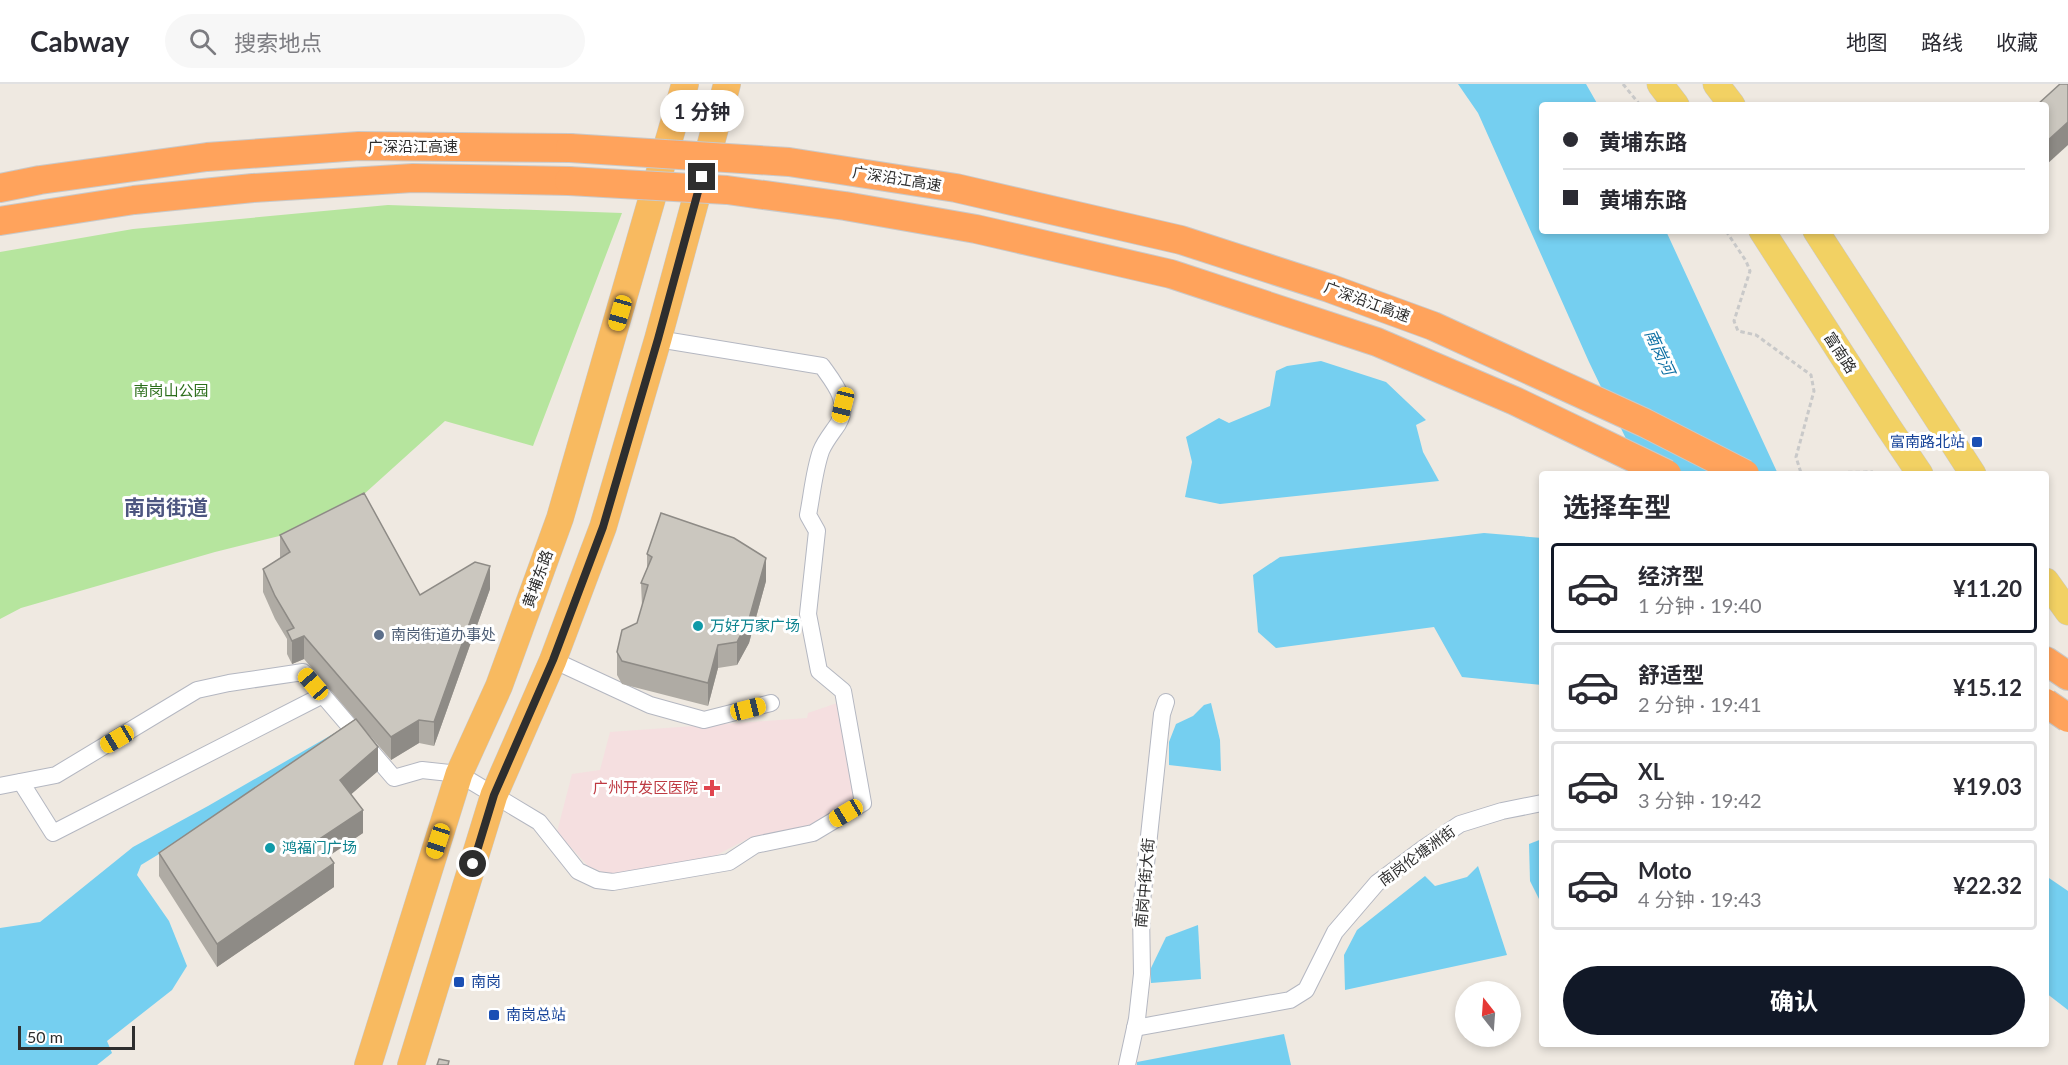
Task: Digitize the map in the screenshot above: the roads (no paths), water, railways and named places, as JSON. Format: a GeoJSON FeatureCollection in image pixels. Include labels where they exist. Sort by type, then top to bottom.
{"type":"FeatureCollection","features":[{"type":"Feature","properties":{"kind":"highway","name":"黄埔东路"},"geometry":{"type":"LineString","coordinates":[[368,1065],[459,774],[499,686],[560,518],[685,84]]}},
{"type":"Feature","properties":{"kind":"highway"},"geometry":{"type":"LineString","coordinates":[[411,1065],[494,795],[553,660],[603,527],[658,339],[727,84]]}},
{"type":"Feature","properties":{"kind":"highway","name":"广深沿江高速"},"geometry":{"type":"LineString","coordinates":[[0,188],[40,180],[207,157],[359,146],[570,148],[789,162],[956,188],[1181,240],[1329,288],[1433,326],[1645,423],[1739,471]]}},
{"type":"Feature","properties":{"kind":"highway","name":"广深沿江高速"},"geometry":{"type":"LineString","coordinates":[[0,221],[52,211],[134,200],[254,188],[413,178],[569,181],[727,190],[845,206],[976,229],[1172,274],[1377,342],[1515,401],[1661,471]]}},
{"type":"Feature","properties":{"kind":"highway"},"geometry":{"type":"LineString","coordinates":[[2049,663],[2068,676]]}},
{"type":"Feature","properties":{"kind":"highway"},"geometry":{"type":"LineString","coordinates":[[2049,705],[2068,718]]}},
{"type":"Feature","properties":{"kind":"main road"},"geometry":{"type":"LineString","coordinates":[[1660,84],[1674,102]]}},
{"type":"Feature","properties":{"kind":"main road"},"geometry":{"type":"LineString","coordinates":[[1716,84],[1730,102]]}},
{"type":"Feature","properties":{"kind":"main road","name":"富南路"},"geometry":{"type":"LineString","coordinates":[[1764,234],[1918,471]]}},
{"type":"Feature","properties":{"kind":"main road"},"geometry":{"type":"LineString","coordinates":[[1818,234],[1971,471]]}},
{"type":"Feature","properties":{"kind":"main road"},"geometry":{"type":"LineString","coordinates":[[2049,585],[2068,612]]}},
{"type":"Feature","properties":{"kind":"main road"},"geometry":{"type":"LineString","coordinates":[[2049,648],[2068,671]]}},
{"type":"Feature","properties":{"kind":"street"},"geometry":{"type":"LineString","coordinates":[[0,786],[56,776],[197,690],[229,682],[303,672],[394,778],[422,770],[459,774],[539,822],[578,871],[597,880],[613,882],[729,862],[755,845],[813,833],[863,803],[843,691],[819,671],[808,614],[817,531],[808,515],[821,453],[839,423],[843,405],[840,391],[822,366],[658,339]]}},
{"type":"Feature","properties":{"kind":"street"},"geometry":{"type":"LineString","coordinates":[[553,660],[650,705],[704,720],[771,703]]}},
{"type":"Feature","properties":{"kind":"street"},"geometry":{"type":"LineString","coordinates":[[21,782],[53,833],[322,695]]}},
{"type":"Feature","properties":{"kind":"street","name":"南岗中街大街"},"geometry":{"type":"LineString","coordinates":[[1127,1065],[1142,974],[1141,911],[1162,714],[1166,702]]}},
{"type":"Feature","properties":{"kind":"street"},"geometry":{"type":"LineString","coordinates":[[2049,718],[2068,708]]}},
{"type":"Feature","properties":{"kind":"street","name":"南岗伦塘洲街"},"geometry":{"type":"LineString","coordinates":[[1134,1028],[1290,1000],[1306,990],[1335,932],[1377,883],[1460,824],[1502,811],[1539,804]]}},
{"type":"Feature","properties":{"kind":"water","name":"南岗河"},"geometry":{"type":"Polygon","coordinates":[[[1458,84],[1586,84],[1596,102],[1539,102],[1539,234],[1667,234],[1777,471],[1642,471],[1589,362],[1478,113],[1458,84]]]}},
{"type":"Feature","properties":{"kind":"water"},"geometry":{"type":"Polygon","coordinates":[[[1321,361],[1386,382],[1426,420],[1416,425],[1423,452],[1439,481],[1220,504],[1185,497],[1192,462],[1186,437],[1219,418],[1229,423],[1270,406],[1276,371],[1287,366],[1321,361]]]}},
{"type":"Feature","properties":{"kind":"water"},"geometry":{"type":"Polygon","coordinates":[[[1484,533],[1539,538],[1539,685],[1462,677],[1434,627],[1276,648],[1258,632],[1253,575],[1280,557],[1484,533]]]}},
{"type":"Feature","properties":{"kind":"water"},"geometry":{"type":"Polygon","coordinates":[[[1211,703],[1220,740],[1221,771],[1169,765],[1169,742],[1176,724],[1193,716],[1204,705],[1211,703]]]}},
{"type":"Feature","properties":{"kind":"water"},"geometry":{"type":"Polygon","coordinates":[[[347,726],[355,735],[141,865],[137,875],[169,921],[187,966],[172,990],[107,1041],[112,1053],[97,1065],[0,1065],[0,928],[40,922],[133,847],[347,726]]]}},
{"type":"Feature","properties":{"kind":"water"},"geometry":{"type":"Polygon","coordinates":[[[1539,840],[1539,899],[1530,881],[1529,844],[1539,840]]]}},
{"type":"Feature","properties":{"kind":"water"},"geometry":{"type":"Polygon","coordinates":[[[1478,866],[1507,955],[1345,990],[1344,955],[1357,930],[1425,876],[1435,886],[1467,877],[1478,866]]]}},
{"type":"Feature","properties":{"kind":"water"},"geometry":{"type":"Polygon","coordinates":[[[2049,878],[2068,891],[2068,1010],[2049,995],[2049,878]]]}},
{"type":"Feature","properties":{"kind":"water"},"geometry":{"type":"Polygon","coordinates":[[[1198,925],[1201,979],[1151,983],[1151,968],[1166,937],[1198,925]]]}},
{"type":"Feature","properties":{"kind":"water"},"geometry":{"type":"Polygon","coordinates":[[[1284,1034],[1291,1065],[1137,1065],[1137,1062],[1284,1034]]]}},
{"type":"Feature","properties":{"kind":"place","name":"富南路北站"},"geometry":{"type":"Point","coordinates":[1977,442]}},
{"type":"Feature","properties":{"kind":"place","name":"万好万家广场"},"geometry":{"type":"Point","coordinates":[698,626]}},
{"type":"Feature","properties":{"kind":"place","name":"南岗街道办事处"},"geometry":{"type":"Point","coordinates":[379,635]}},
{"type":"Feature","properties":{"kind":"place","name":"广州开发区医院"},"geometry":{"type":"Point","coordinates":[712,788]}},
{"type":"Feature","properties":{"kind":"place","name":"鸿福门广场"},"geometry":{"type":"Point","coordinates":[270,848]}},
{"type":"Feature","properties":{"kind":"place","name":"南岗"},"geometry":{"type":"Point","coordinates":[459,982]}},
{"type":"Feature","properties":{"kind":"place","name":"南岗总站"},"geometry":{"type":"Point","coordinates":[494,1015]}},
{"type":"Feature","properties":{"kind":"district","name":"南岗街道"},"geometry":{"type":"Point","coordinates":[166,508]}},
{"type":"Feature","properties":{"kind":"park label","name":"南岗山公园"},"geometry":{"type":"Point","coordinates":[171,391]}}]}
